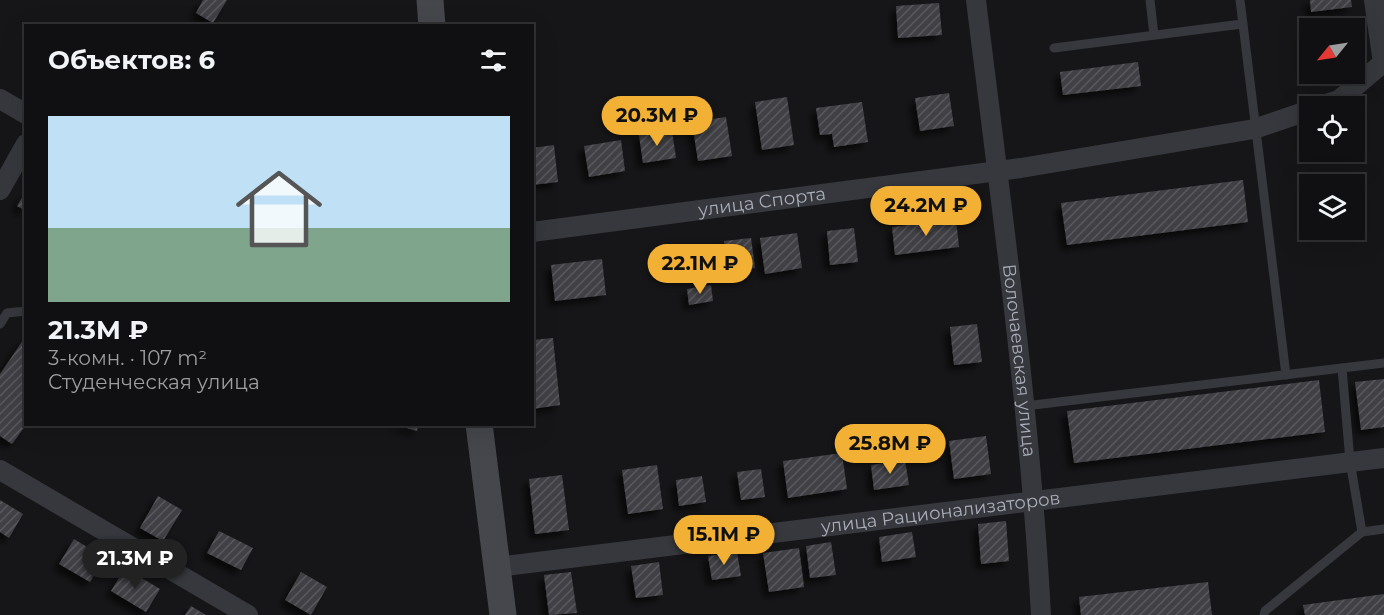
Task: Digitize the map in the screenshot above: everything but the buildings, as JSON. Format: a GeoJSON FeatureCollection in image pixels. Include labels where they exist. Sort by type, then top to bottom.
{"type":"FeatureCollection","features":[{"type":"Feature","properties":{"kind":"street"},"geometry":{"type":"LineString","coordinates":[[430,0],[432,24]]}},
{"type":"Feature","properties":{"kind":"street","name":"Волочаевская улица"},"geometry":{"type":"LineString","coordinates":[[976,0],[1035,500],[1041,615]]}},
{"type":"Feature","properties":{"kind":"street"},"geometry":{"type":"LineString","coordinates":[[1344,96],[1383,63],[1374,0]]}},
{"type":"Feature","properties":{"kind":"street"},"geometry":{"type":"LineString","coordinates":[[0,99],[24,113]]}},
{"type":"Feature","properties":{"kind":"street","name":"улица Спорта"},"geometry":{"type":"LineString","coordinates":[[534,232],[997,171],[1254,129],[1299,114]]}},
{"type":"Feature","properties":{"kind":"street"},"geometry":{"type":"LineString","coordinates":[[0,190],[24,148]]}},
{"type":"Feature","properties":{"kind":"street"},"geometry":{"type":"LineString","coordinates":[[479,426],[503,615]]}},
{"type":"Feature","properties":{"kind":"street","name":"улица Рационализаторов"},"geometry":{"type":"LineString","coordinates":[[497,567],[1384,458]]}},
{"type":"Feature","properties":{"kind":"street"},"geometry":{"type":"LineString","coordinates":[[0,470],[248,615]]}},
{"type":"Feature","properties":{"kind":"lane"},"geometry":{"type":"LineString","coordinates":[[1150,0],[1155,35]]}},
{"type":"Feature","properties":{"kind":"lane"},"geometry":{"type":"LineString","coordinates":[[1240,0],[1254,129],[1286,375]]}},
{"type":"Feature","properties":{"kind":"lane"},"geometry":{"type":"LineString","coordinates":[[1054,48],[1242,24]]}},
{"type":"Feature","properties":{"kind":"lane"},"geometry":{"type":"LineString","coordinates":[[0,324],[7,313],[24,311]]}},
{"type":"Feature","properties":{"kind":"lane"},"geometry":{"type":"LineString","coordinates":[[1025,406],[1384,363]]}},
{"type":"Feature","properties":{"kind":"lane"},"geometry":{"type":"LineString","coordinates":[[1342,368],[1350,461],[1362,532]]}},
{"type":"Feature","properties":{"kind":"lane"},"geometry":{"type":"LineString","coordinates":[[1264,615],[1265,611],[1362,532],[1384,529]]}}]}
